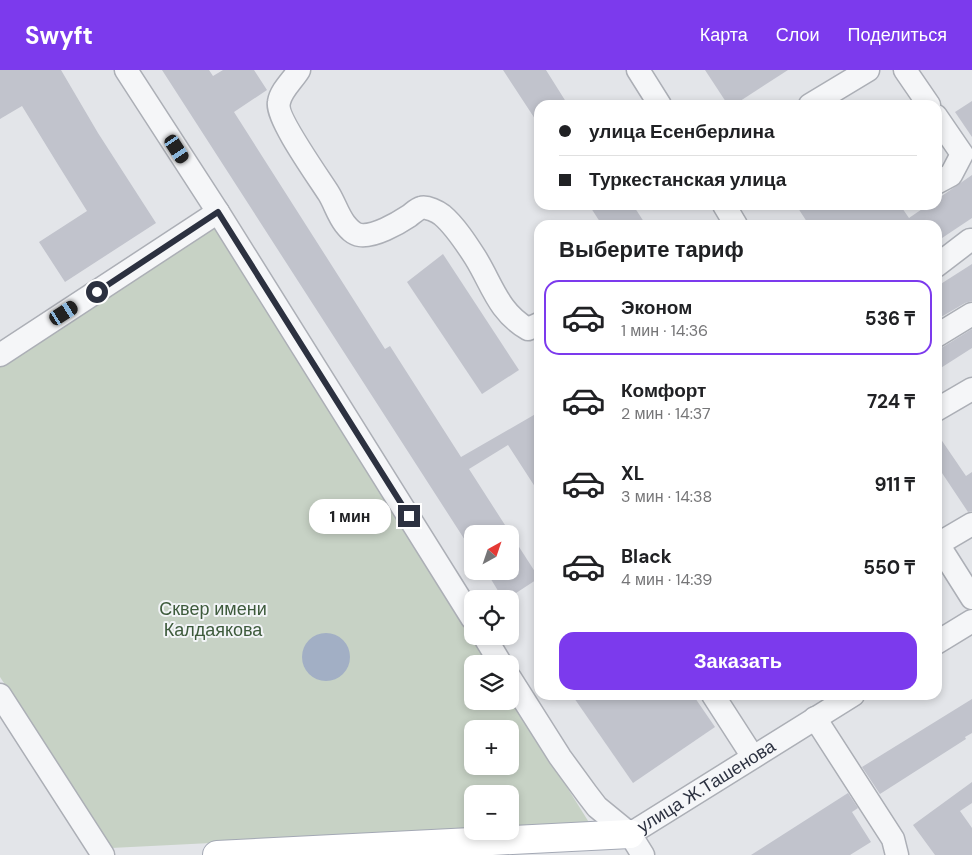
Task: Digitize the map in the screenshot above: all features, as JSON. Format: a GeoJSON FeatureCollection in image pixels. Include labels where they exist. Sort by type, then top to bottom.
{"type":"FeatureCollection","features":[{"type":"Feature","properties":{"kind":"main road","name":"улица Ж.Ташенова"},"geometry":{"type":"LineString","coordinates":[[217,855],[637,844]]}},
{"type":"Feature","properties":{"kind":"street"},"geometry":{"type":"LineString","coordinates":[[126,70],[218,212],[464,605]]}},
{"type":"Feature","properties":{"kind":"street"},"geometry":{"type":"LineString","coordinates":[[299,70],[278,103],[280,114],[329,194],[344,224],[353,233],[361,235],[372,234],[395,225],[422,208],[429,208],[441,214],[454,228],[475,257],[508,315],[516,323],[528,329],[534,326]]}},
{"type":"Feature","properties":{"kind":"street"},"geometry":{"type":"LineString","coordinates":[[638,70],[657,100]]}},
{"type":"Feature","properties":{"kind":"street"},"geometry":{"type":"LineString","coordinates":[[818,100],[868,70]]}},
{"type":"Feature","properties":{"kind":"street"},"geometry":{"type":"LineString","coordinates":[[905,70],[926,100]]}},
{"type":"Feature","properties":{"kind":"street"},"geometry":{"type":"LineString","coordinates":[[942,125],[962,154],[951,175],[942,180]]}},
{"type":"Feature","properties":{"kind":"street"},"geometry":{"type":"LineString","coordinates":[[0,355],[218,212]]}},
{"type":"Feature","properties":{"kind":"street"},"geometry":{"type":"LineString","coordinates":[[942,262],[972,240]]}},
{"type":"Feature","properties":{"kind":"street"},"geometry":{"type":"LineString","coordinates":[[942,332],[972,314]]}},
{"type":"Feature","properties":{"kind":"street"},"geometry":{"type":"LineString","coordinates":[[942,406],[972,389]]}},
{"type":"Feature","properties":{"kind":"street"},"geometry":{"type":"LineString","coordinates":[[942,550],[972,524]]}},
{"type":"Feature","properties":{"kind":"street"},"geometry":{"type":"LineString","coordinates":[[942,557],[972,598]]}},
{"type":"Feature","properties":{"kind":"street"},"geometry":{"type":"LineString","coordinates":[[942,639],[972,621]]}},
{"type":"Feature","properties":{"kind":"street"},"geometry":{"type":"LineString","coordinates":[[519,692],[560,757],[597,807],[637,844]]}},
{"type":"Feature","properties":{"kind":"street"},"geometry":{"type":"LineString","coordinates":[[0,695],[103,855]]}},
{"type":"Feature","properties":{"kind":"street"},"geometry":{"type":"LineString","coordinates":[[716,700],[753,757]]}},
{"type":"Feature","properties":{"kind":"street","name":"улица Ж.Ташенова"},"geometry":{"type":"LineString","coordinates":[[637,844],[753,757],[844,700]]}},
{"type":"Feature","properties":{"kind":"street"},"geometry":{"type":"LineString","coordinates":[[815,718],[893,839],[897,855]]}},
{"type":"Feature","properties":{"kind":"green space","name":"Сквер имени Калдаякова"},"geometry":{"type":"Polygon","coordinates":[[[212,223],[464,624],[464,645],[477,645],[483,655],[464,655],[464,710],[519,710],[590,824],[519,828],[519,785],[464,785],[464,830],[111,848],[0,677],[0,360],[212,223]]]}},
{"type":"Feature","properties":{"kind":"water"},"geometry":{"type":"Polygon","coordinates":[[[321,633],[331,633],[343,640],[350,652],[350,662],[343,674],[331,681],[321,681],[313,677],[306,670],[302,662],[302,652],[306,644],[313,637],[321,633]]]}},
{"type":"Feature","properties":{"kind":"building"},"geometry":{"type":"Polygon","coordinates":[[[0,70],[61,70],[98,133],[156,223],[65,282],[39,242],[87,211],[22,106],[0,119],[0,70]]]}},
{"type":"Feature","properties":{"kind":"building"},"geometry":{"type":"Polygon","coordinates":[[[162,70],[209,70],[213,76],[223,70],[254,70],[267,90],[234,112],[385,349],[390,346],[461,457],[534,415],[534,485],[508,445],[469,469],[505,525],[464,525],[464,539],[162,70]]]}},
{"type":"Feature","properties":{"kind":"building"},"geometry":{"type":"Polygon","coordinates":[[[503,70],[546,70],[565,100],[534,100],[534,117],[503,70]]]}},
{"type":"Feature","properties":{"kind":"building"},"geometry":{"type":"Polygon","coordinates":[[[705,70],[788,70],[742,100],[725,100],[705,70]]]}},
{"type":"Feature","properties":{"kind":"building"},"geometry":{"type":"Polygon","coordinates":[[[972,101],[972,137],[955,112],[972,101]]]}},
{"type":"Feature","properties":{"kind":"building"},"geometry":{"type":"Polygon","coordinates":[[[972,175],[972,218],[942,238],[942,220],[806,220],[799,210],[903,210],[909,218],[921,210],[942,210],[942,196],[972,175]]]}},
{"type":"Feature","properties":{"kind":"building"},"geometry":{"type":"Polygon","coordinates":[[[592,210],[636,210],[643,220],[599,220],[592,210]]]}},
{"type":"Feature","properties":{"kind":"building"},"geometry":{"type":"Polygon","coordinates":[[[443,254],[519,370],[482,394],[407,282],[443,254]]]}},
{"type":"Feature","properties":{"kind":"building"},"geometry":{"type":"Polygon","coordinates":[[[972,264],[972,301],[942,316],[942,283],[972,264]]]}},
{"type":"Feature","properties":{"kind":"building"},"geometry":{"type":"Polygon","coordinates":[[[972,329],[972,348],[942,367],[943,347],[972,329]]]}},
{"type":"Feature","properties":{"kind":"building"},"geometry":{"type":"Polygon","coordinates":[[[942,441],[966,476],[972,472],[972,511],[968,512],[942,473],[942,441]]]}},
{"type":"Feature","properties":{"kind":"building"},"geometry":{"type":"Polygon","coordinates":[[[519,547],[534,570],[534,581],[519,591],[498,590],[491,580],[519,580],[519,547]]]}},
{"type":"Feature","properties":{"kind":"building"},"geometry":{"type":"Polygon","coordinates":[[[972,699],[972,733],[965,737],[966,739],[880,794],[862,767],[972,699]]]}},
{"type":"Feature","properties":{"kind":"building"},"geometry":{"type":"Polygon","coordinates":[[[575,700],[696,700],[715,727],[633,783],[575,700]]]}},
{"type":"Feature","properties":{"kind":"building"},"geometry":{"type":"Polygon","coordinates":[[[972,782],[972,803],[960,811],[972,828],[972,855],[935,855],[913,825],[972,782]]]}},
{"type":"Feature","properties":{"kind":"building"},"geometry":{"type":"Polygon","coordinates":[[[848,793],[858,808],[852,812],[871,842],[850,855],[751,855],[848,793]]]}},
{"type":"Feature","properties":{"kind":"route"},"geometry":{"type":"LineString","coordinates":[[97,292],[218,212],[409,516]]}}]}
